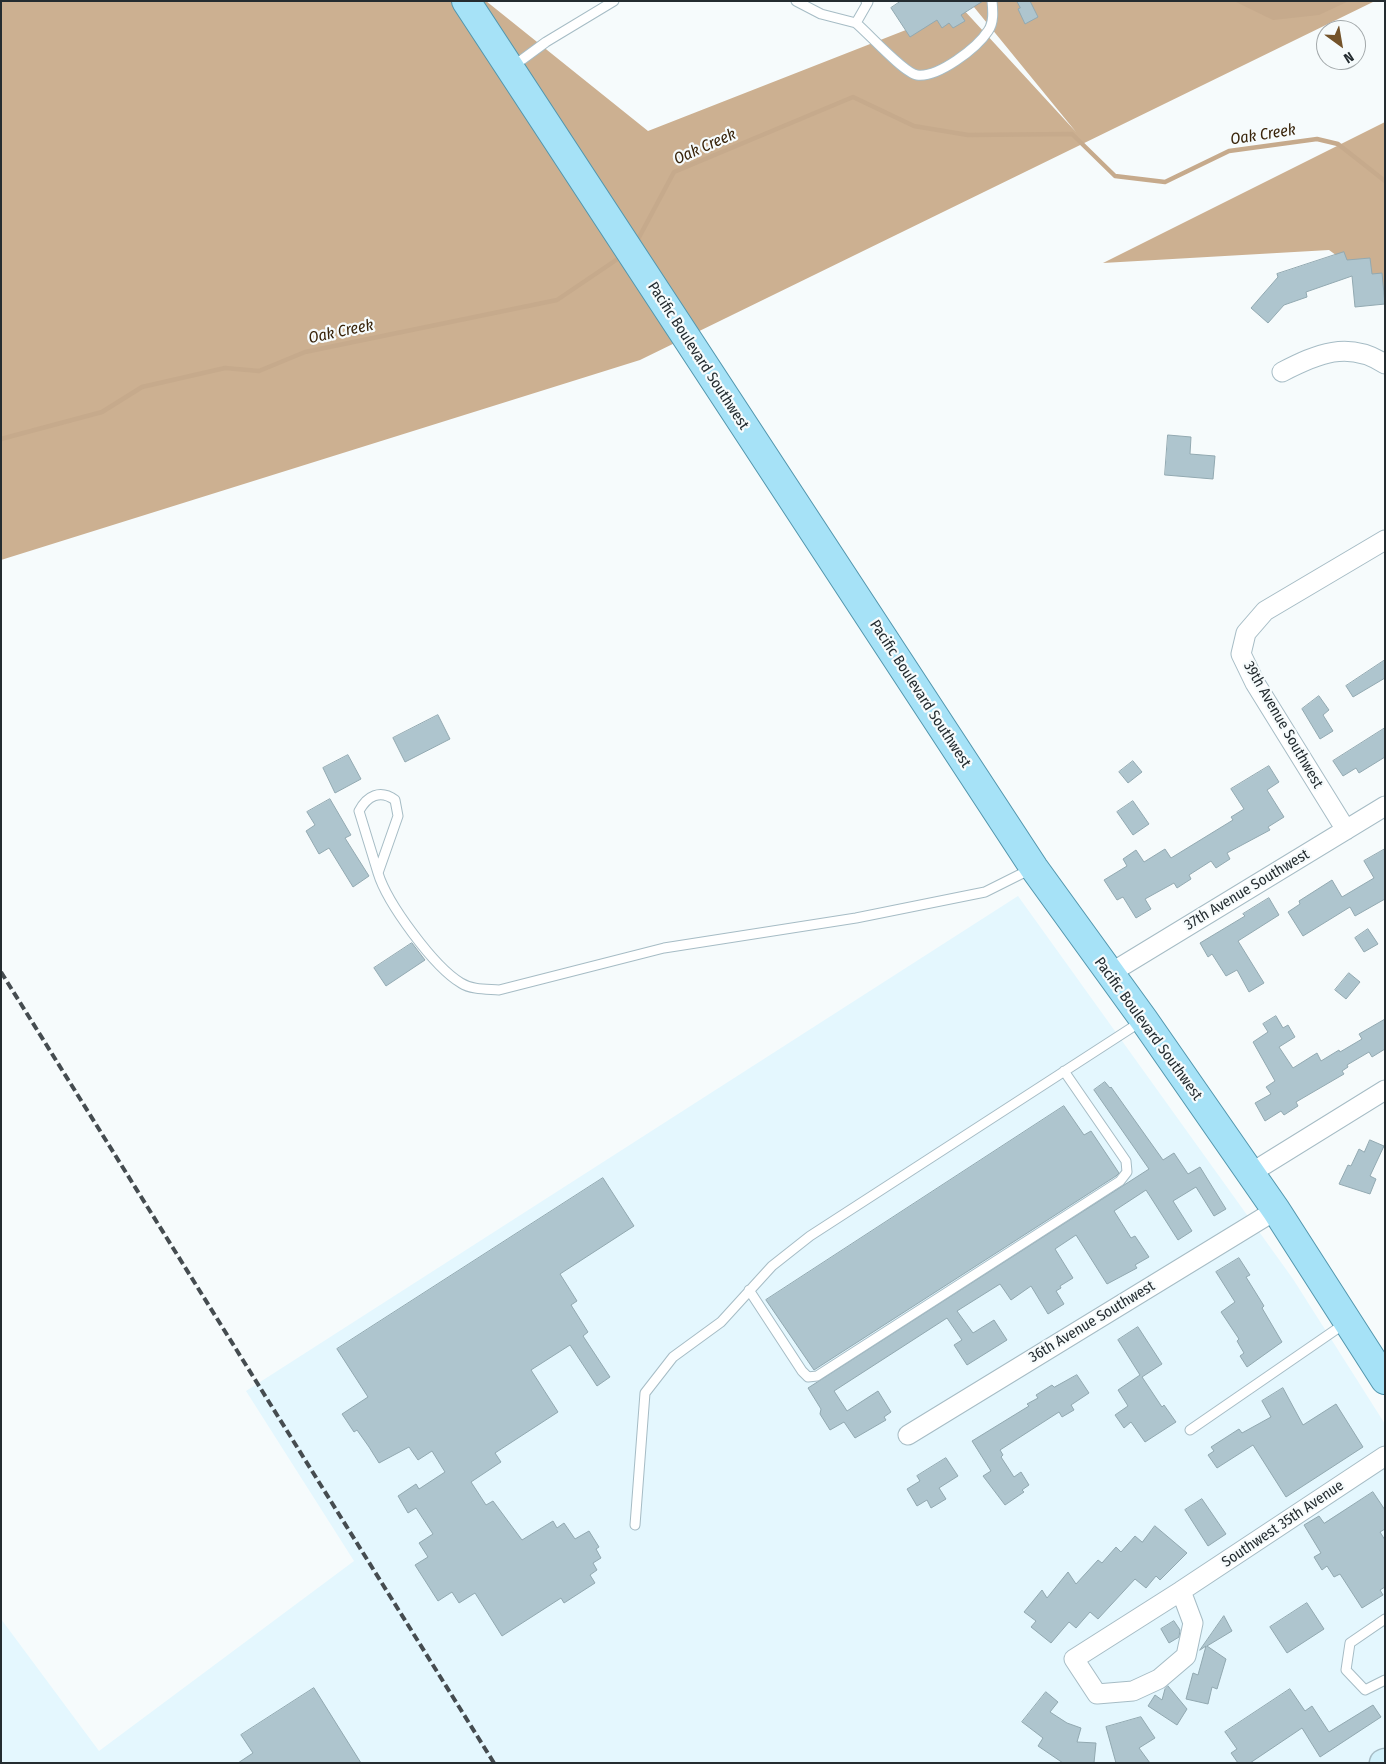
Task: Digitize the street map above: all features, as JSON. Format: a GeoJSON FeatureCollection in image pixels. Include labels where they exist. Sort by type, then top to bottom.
{"type":"FeatureCollection","features":[{"type":"Feature","properties":{"kind":"main road","name":"Pacific Boulevard Southwest"},"geometry":{"type":"LineString","coordinates":[[466,1],[607,219],[1034,868],[1144,1020],[1251,1173],[1384,1378]]}},
{"type":"Feature","properties":{"kind":"street"},"geometry":{"type":"LineString","coordinates":[[1282,372],[1315,355],[1336,351],[1354,352],[1385,364]]}},
{"type":"Feature","properties":{"kind":"street","name":"39th Avenue Southwest"},"geometry":{"type":"LineString","coordinates":[[1346,830],[1255,683],[1241,654],[1246,633],[1264,610],[1385,540]]}},
{"type":"Feature","properties":{"kind":"street","name":"37th Avenue Southwest"},"geometry":{"type":"LineString","coordinates":[[1109,974],[1385,806]]}},
{"type":"Feature","properties":{"kind":"street"},"geometry":{"type":"LineString","coordinates":[[1251,1173],[1385,1090]]}},
{"type":"Feature","properties":{"kind":"street","name":"36th Avenue Southwest"},"geometry":{"type":"LineString","coordinates":[[908,1435],[1276,1210]]}},
{"type":"Feature","properties":{"kind":"street","name":"Southwest 35th Avenue"},"geometry":{"type":"LineString","coordinates":[[1181,1591],[1193,1623],[1186,1656],[1159,1678],[1133,1691],[1097,1694],[1074,1660],[1385,1456]]}},
{"type":"Feature","properties":{"kind":"lane"},"geometry":{"type":"LineString","coordinates":[[510,69],[546,42],[614,1]]}},
{"type":"Feature","properties":{"kind":"lane"},"geometry":{"type":"LineString","coordinates":[[796,1],[821,14],[856,23],[902,66],[916,75],[928,74],[960,58],[988,31],[993,16],[992,1]]}},
{"type":"Feature","properties":{"kind":"lane"},"geometry":{"type":"LineString","coordinates":[[856,23],[868,2]]}},
{"type":"Feature","properties":{"kind":"lane"},"geometry":{"type":"LineString","coordinates":[[378,873],[398,816],[394,800],[386,794],[376,794],[364,802],[359,811],[378,873],[390,901],[436,962],[450,975],[463,985],[480,989],[499,990],[664,948],[856,918],[985,892],[1034,868]]}},
{"type":"Feature","properties":{"kind":"lane"},"geometry":{"type":"LineString","coordinates":[[635,1525],[645,1393],[673,1357],[721,1322],[772,1266],[810,1236],[1041,1089],[1064,1071],[1144,1020]]}},
{"type":"Feature","properties":{"kind":"lane"},"geometry":{"type":"LineString","coordinates":[[749,1290],[802,1371],[808,1377],[817,1376],[1120,1181],[1127,1172],[1126,1161],[1064,1071]]}},
{"type":"Feature","properties":{"kind":"lane"},"geometry":{"type":"LineString","coordinates":[[1190,1430],[1347,1322]]}},
{"type":"Feature","properties":{"kind":"lane"},"geometry":{"type":"LineString","coordinates":[[1385,1619],[1350,1643],[1346,1670],[1364,1690],[1385,1680]]}},
{"type":"Feature","properties":{"kind":"shaded area"},"geometry":{"type":"Polygon","coordinates":[[[1,1],[486,1],[648,131],[962,8],[1076,132],[969,1],[1375,1],[1336,20],[1316,20],[1316,30],[640,360],[1,560],[1,1]]]}},
{"type":"Feature","properties":{"kind":"shaded area"},"geometry":{"type":"Polygon","coordinates":[[[1234,1],[1349,1],[1319,15],[1273,20],[1234,1]]]}},
{"type":"Feature","properties":{"kind":"shaded area"},"geometry":{"type":"Polygon","coordinates":[[[1385,122],[1385,291],[1329,250],[1103,263],[1385,122]]]}},
{"type":"Feature","properties":{"kind":"shaded area"},"geometry":{"type":"Polygon","coordinates":[[[1018,896],[1293,1279],[1385,1424],[1385,1763],[1,1763],[1,1619],[99,1751],[354,1561],[246,1391],[1018,896]]]}},
{"type":"Feature","properties":{"kind":"building"},"geometry":{"type":"Polygon","coordinates":[[[901,1],[983,1],[961,15],[965,21],[953,28],[949,23],[942,28],[937,20],[910,37],[891,8],[901,1]]]}},
{"type":"Feature","properties":{"kind":"building"},"geometry":{"type":"Polygon","coordinates":[[[1017,1],[1030,1],[1038,17],[1025,24],[1018,9],[1020,8],[1017,1]]]}},
{"type":"Feature","properties":{"kind":"building"},"geometry":{"type":"Polygon","coordinates":[[[1344,252],[1347,260],[1370,258],[1372,274],[1382,273],[1385,304],[1355,307],[1352,276],[1306,292],[1307,297],[1284,305],[1268,323],[1251,308],[1278,277],[1277,274],[1344,252]]]}},
{"type":"Feature","properties":{"kind":"building"},"geometry":{"type":"Polygon","coordinates":[[[1168,435],[1191,437],[1190,454],[1215,456],[1213,479],[1165,475],[1168,435]]]}},
{"type":"Feature","properties":{"kind":"building"},"geometry":{"type":"Polygon","coordinates":[[[1385,660],[1385,678],[1353,697],[1346,686],[1385,660]]]}},
{"type":"Feature","properties":{"kind":"building"},"geometry":{"type":"Polygon","coordinates":[[[1319,696],[1329,710],[1323,715],[1333,731],[1320,739],[1302,709],[1319,696]]]}},
{"type":"Feature","properties":{"kind":"building"},"geometry":{"type":"Polygon","coordinates":[[[438,715],[450,739],[405,762],[393,738],[438,715]]]}},
{"type":"Feature","properties":{"kind":"building"},"geometry":{"type":"Polygon","coordinates":[[[1385,728],[1385,757],[1359,773],[1356,768],[1343,776],[1333,761],[1385,728]]]}},
{"type":"Feature","properties":{"kind":"building"},"geometry":{"type":"Polygon","coordinates":[[[348,755],[361,779],[335,793],[323,768],[348,755]]]}},
{"type":"Feature","properties":{"kind":"building"},"geometry":{"type":"Polygon","coordinates":[[[1133,761],[1142,772],[1128,783],[1119,772],[1133,761]]]}},
{"type":"Feature","properties":{"kind":"building"},"geometry":{"type":"Polygon","coordinates":[[[1269,766],[1279,782],[1267,790],[1284,817],[1268,827],[1270,830],[1227,853],[1230,859],[1216,868],[1211,861],[1189,875],[1191,879],[1177,888],[1174,883],[1145,899],[1151,909],[1136,918],[1123,897],[1117,900],[1104,880],[1127,866],[1123,859],[1136,850],[1144,862],[1165,849],[1171,858],[1233,820],[1231,817],[1244,809],[1231,789],[1269,766]]]}},
{"type":"Feature","properties":{"kind":"building"},"geometry":{"type":"Polygon","coordinates":[[[330,799],[351,835],[345,838],[369,876],[353,887],[329,848],[319,854],[306,831],[315,825],[307,812],[330,799]]]}},
{"type":"Feature","properties":{"kind":"building"},"geometry":{"type":"Polygon","coordinates":[[[1133,801],[1149,824],[1133,835],[1117,812],[1133,801]]]}},
{"type":"Feature","properties":{"kind":"building"},"geometry":{"type":"Polygon","coordinates":[[[1385,849],[1385,899],[1355,916],[1350,907],[1303,936],[1288,912],[1300,904],[1299,901],[1332,880],[1342,897],[1374,878],[1364,861],[1385,849]]]}},
{"type":"Feature","properties":{"kind":"building"},"geometry":{"type":"Polygon","coordinates":[[[1269,898],[1279,915],[1238,941],[1264,983],[1249,992],[1237,970],[1226,976],[1212,954],[1208,957],[1200,943],[1245,916],[1243,914],[1269,898]]]}},
{"type":"Feature","properties":{"kind":"building"},"geometry":{"type":"Polygon","coordinates":[[[1368,929],[1378,944],[1364,952],[1355,938],[1368,929]]]}},
{"type":"Feature","properties":{"kind":"building"},"geometry":{"type":"Polygon","coordinates":[[[412,943],[425,960],[386,986],[374,968],[412,943]]]}},
{"type":"Feature","properties":{"kind":"building"},"geometry":{"type":"Polygon","coordinates":[[[1349,973],[1360,982],[1346,999],[1335,990],[1349,973]]]}},
{"type":"Feature","properties":{"kind":"building"},"geometry":{"type":"Polygon","coordinates":[[[1276,1016],[1283,1028],[1288,1025],[1295,1037],[1279,1047],[1293,1068],[1317,1053],[1321,1061],[1339,1050],[1340,1052],[1362,1039],[1359,1034],[1385,1019],[1385,1049],[1372,1057],[1369,1052],[1347,1065],[1348,1067],[1342,1071],[1344,1074],[1296,1102],[1298,1106],[1284,1115],[1281,1111],[1265,1121],[1255,1103],[1271,1094],[1266,1087],[1275,1081],[1253,1042],[1268,1032],[1263,1024],[1276,1016]]]}},
{"type":"Feature","properties":{"kind":"building"},"geometry":{"type":"Polygon","coordinates":[[[1105,1082],[1111,1087],[1163,1160],[1174,1153],[1188,1174],[1200,1167],[1226,1209],[1214,1216],[1196,1187],[1173,1201],[1192,1231],[1178,1240],[1146,1190],[1114,1211],[1131,1238],[1135,1236],[1149,1257],[1135,1265],[1137,1268],[1107,1284],[1076,1235],[1055,1249],[1073,1278],[1060,1286],[1061,1288],[1056,1291],[1064,1304],[1048,1314],[1031,1286],[1011,1300],[1000,1284],[957,1311],[973,1333],[994,1320],[1007,1340],[967,1365],[954,1345],[962,1340],[947,1318],[834,1391],[847,1411],[878,1391],[891,1412],[884,1417],[886,1420],[855,1438],[844,1422],[830,1430],[820,1414],[821,1409],[808,1388],[1149,1169],[1094,1090],[1105,1082]]]}},
{"type":"Feature","properties":{"kind":"building"},"geometry":{"type":"Polygon","coordinates":[[[1064,1106],[1084,1135],[1091,1131],[1119,1173],[814,1370],[766,1300],[1064,1106]]]}},
{"type":"Feature","properties":{"kind":"building"},"geometry":{"type":"Polygon","coordinates":[[[1370,1140],[1384,1146],[1370,1176],[1376,1179],[1370,1194],[1339,1184],[1348,1165],[1351,1166],[1359,1149],[1364,1152],[1370,1140]]]}},
{"type":"Feature","properties":{"kind":"building"},"geometry":{"type":"Polygon","coordinates":[[[603,1178],[634,1226],[560,1274],[577,1301],[571,1305],[588,1332],[583,1336],[610,1377],[597,1386],[570,1345],[531,1370],[558,1412],[495,1453],[501,1462],[471,1482],[486,1505],[493,1501],[522,1540],[553,1521],[557,1528],[564,1523],[575,1539],[589,1531],[599,1547],[596,1549],[601,1558],[593,1563],[597,1570],[590,1575],[595,1583],[564,1603],[561,1598],[502,1636],[475,1593],[459,1603],[452,1592],[438,1601],[415,1565],[428,1557],[419,1543],[433,1534],[416,1508],[408,1513],[398,1496],[416,1484],[419,1489],[445,1472],[432,1451],[418,1460],[409,1447],[379,1463],[357,1430],[354,1432],[342,1414],[368,1397],[337,1349],[603,1178]]]}},
{"type":"Feature","properties":{"kind":"building"},"geometry":{"type":"Polygon","coordinates":[[[1239,1258],[1250,1275],[1246,1277],[1264,1306],[1262,1308],[1282,1342],[1247,1367],[1240,1356],[1244,1353],[1237,1341],[1239,1339],[1221,1312],[1235,1302],[1216,1272],[1239,1258]]]}},
{"type":"Feature","properties":{"kind":"building"},"geometry":{"type":"Polygon","coordinates":[[[1138,1327],[1162,1364],[1142,1377],[1162,1407],[1164,1405],[1176,1422],[1145,1442],[1131,1422],[1124,1428],[1115,1415],[1128,1406],[1118,1390],[1140,1375],[1118,1340],[1138,1327]]]}},
{"type":"Feature","properties":{"kind":"building"},"geometry":{"type":"Polygon","coordinates":[[[1077,1375],[1089,1393],[1071,1405],[1074,1410],[1062,1417],[1059,1412],[1000,1450],[1003,1455],[1001,1457],[1014,1477],[1021,1472],[1029,1485],[1022,1490],[1024,1492],[1005,1505],[983,1476],[991,1471],[972,1441],[1029,1406],[1027,1404],[1038,1398],[1036,1395],[1052,1385],[1054,1387],[1077,1375]]]}},
{"type":"Feature","properties":{"kind":"building"},"geometry":{"type":"Polygon","coordinates":[[[1283,1388],[1303,1425],[1336,1404],[1363,1447],[1286,1497],[1253,1445],[1217,1468],[1208,1455],[1214,1451],[1211,1447],[1239,1429],[1242,1433],[1271,1417],[1262,1401],[1283,1388]]]}},
{"type":"Feature","properties":{"kind":"building"},"geometry":{"type":"Polygon","coordinates":[[[946,1458],[958,1476],[939,1488],[946,1499],[931,1508],[927,1500],[917,1506],[907,1489],[920,1481],[917,1476],[946,1458]]]}},
{"type":"Feature","properties":{"kind":"building"},"geometry":{"type":"Polygon","coordinates":[[[1373,1492],[1385,1510],[1385,1529],[1380,1532],[1385,1540],[1385,1587],[1380,1590],[1383,1595],[1362,1608],[1340,1574],[1334,1577],[1327,1566],[1322,1570],[1314,1557],[1321,1553],[1304,1525],[1319,1516],[1324,1523],[1373,1492]]]}},
{"type":"Feature","properties":{"kind":"building"},"geometry":{"type":"Polygon","coordinates":[[[1202,1499],[1226,1534],[1208,1546],[1185,1510],[1202,1499]]]}},
{"type":"Feature","properties":{"kind":"building"},"geometry":{"type":"Polygon","coordinates":[[[1155,1526],[1187,1553],[1160,1580],[1156,1576],[1146,1588],[1135,1579],[1098,1619],[1090,1612],[1076,1628],[1069,1622],[1051,1643],[1031,1627],[1036,1621],[1024,1612],[1042,1590],[1047,1598],[1068,1572],[1076,1584],[1098,1560],[1102,1563],[1116,1547],[1121,1552],[1135,1536],[1142,1542],[1155,1526]]]}},
{"type":"Feature","properties":{"kind":"building"},"geometry":{"type":"Polygon","coordinates":[[[1307,1603],[1324,1629],[1287,1653],[1270,1627],[1307,1603]]]}},
{"type":"Feature","properties":{"kind":"building"},"geometry":{"type":"Polygon","coordinates":[[[1224,1616],[1232,1631],[1207,1646],[1226,1659],[1217,1689],[1212,1687],[1208,1704],[1186,1699],[1193,1673],[1198,1675],[1206,1646],[1200,1650],[1224,1616]]]}},
{"type":"Feature","properties":{"kind":"building"},"geometry":{"type":"Polygon","coordinates":[[[1174,1621],[1180,1630],[1179,1637],[1169,1643],[1161,1629],[1174,1621]]]}},
{"type":"Feature","properties":{"kind":"building"},"geometry":{"type":"Polygon","coordinates":[[[1168,1686],[1187,1709],[1177,1725],[1148,1706],[1155,1695],[1162,1700],[1165,1689],[1168,1686]]]}},
{"type":"Feature","properties":{"kind":"building"},"geometry":{"type":"Polygon","coordinates":[[[314,1688],[361,1763],[238,1763],[253,1753],[241,1735],[314,1688]]]}},
{"type":"Feature","properties":{"kind":"building"},"geometry":{"type":"Polygon","coordinates":[[[1290,1689],[1305,1711],[1312,1706],[1329,1732],[1373,1705],[1381,1717],[1320,1757],[1302,1728],[1250,1763],[1238,1763],[1231,1753],[1237,1749],[1225,1732],[1290,1689]]]}},
{"type":"Feature","properties":{"kind":"building"},"geometry":{"type":"Polygon","coordinates":[[[1046,1692],[1058,1702],[1050,1712],[1067,1723],[1081,1728],[1077,1742],[1096,1743],[1094,1763],[1063,1763],[1038,1746],[1043,1738],[1022,1722],[1046,1692]]]}},
{"type":"Feature","properties":{"kind":"building"},"geometry":{"type":"Polygon","coordinates":[[[1141,1717],[1155,1738],[1139,1748],[1150,1763],[1116,1763],[1106,1727],[1141,1717]]]}},
{"type":"Feature","properties":{"kind":"waterway","name":"Oak Creek"},"geometry":{"type":"LineString","coordinates":[[636,243],[674,172],[853,97],[914,126],[968,135],[1072,134],[1115,176],[1165,182],[1229,151],[1317,139],[1338,144],[1385,181]]}},
{"type":"Feature","properties":{"kind":"waterway","name":"Oak Creek"},"geometry":{"type":"LineString","coordinates":[[1,439],[102,412],[142,387],[225,368],[259,371],[305,352],[557,300],[622,256]]}},
{"type":"Feature","properties":{"kind":"railway"},"geometry":{"type":"LineString","coordinates":[[1,972],[494,1763]]}}]}
